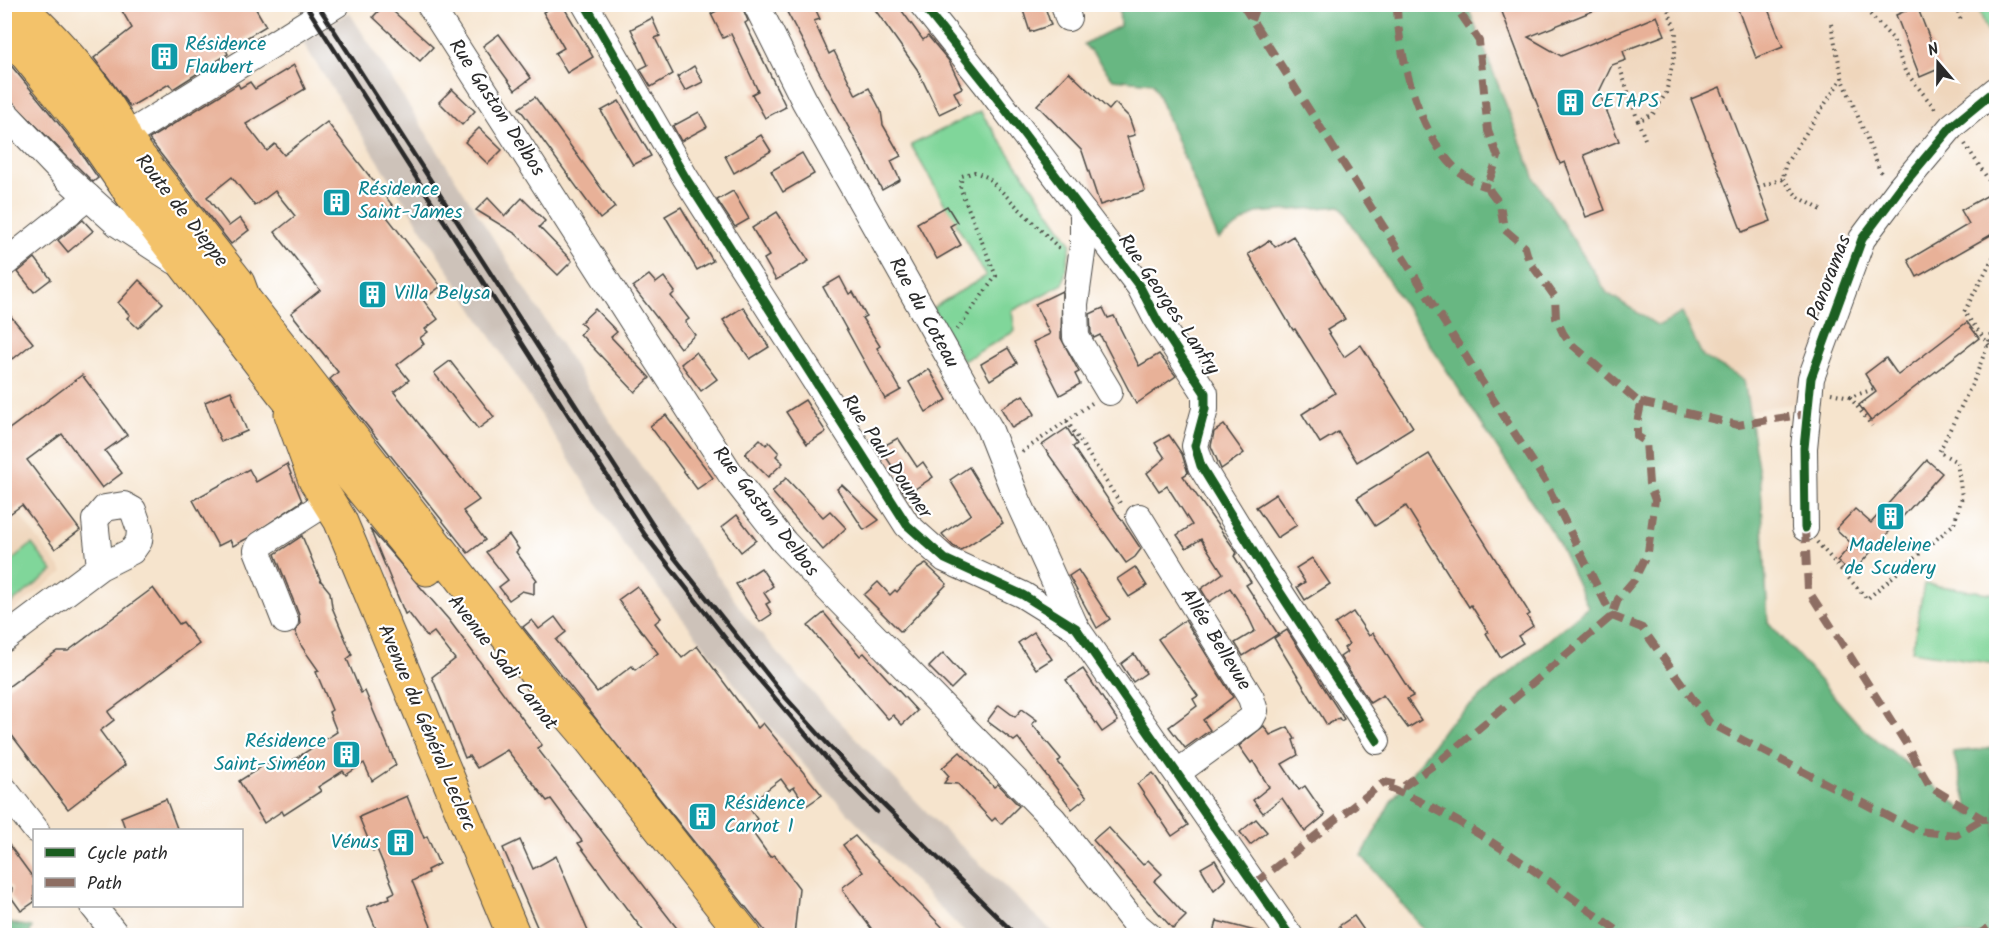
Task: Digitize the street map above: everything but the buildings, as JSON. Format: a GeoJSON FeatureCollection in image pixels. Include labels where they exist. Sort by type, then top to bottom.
{"type":"FeatureCollection","features":[{"type":"Feature","properties":{"kind":"main road","name":"Route de Dieppe"},"geometry":{"type":"LineString","coordinates":[[15,4],[40,23],[120,125],[117,143],[130,189],[139,205],[216,285],[340,443]]}},
{"type":"Feature","properties":{"kind":"main road","name":"Route de Dieppe"},"geometry":{"type":"LineString","coordinates":[[4,27],[117,143],[238,283],[216,285]]}},
{"type":"Feature","properties":{"kind":"main road","name":"Route de Dieppe"},"geometry":{"type":"LineString","coordinates":[[216,285],[284,393]]}},
{"type":"Feature","properties":{"kind":"main road","name":"Avenue Sadi Carnot"},"geometry":{"type":"LineString","coordinates":[[284,393],[340,443],[745,936]]}},
{"type":"Feature","properties":{"kind":"main road"},"geometry":{"type":"LineString","coordinates":[[284,393],[315,480],[343,504]]}},
{"type":"Feature","properties":{"kind":"main road"},"geometry":{"type":"LineString","coordinates":[[340,443],[343,504]]}},
{"type":"Feature","properties":{"kind":"main road","name":"Avenue Sadi Carnot"},"geometry":{"type":"LineString","coordinates":[[343,504],[441,585],[539,713],[573,750],[718,936]]}},
{"type":"Feature","properties":{"kind":"main road","name":"Avenue du Général Leclerc"},"geometry":{"type":"LineString","coordinates":[[343,504],[514,936]]}},
{"type":"Feature","properties":{"kind":"street"},"geometry":{"type":"LineString","coordinates":[[4,9],[54,54],[108,126],[117,143],[337,4]]}},
{"type":"Feature","properties":{"kind":"street","name":"Rue Gaston Delbos"},"geometry":{"type":"LineString","coordinates":[[429,4],[730,473],[784,542],[1053,819],[1136,925],[1149,936]]}},
{"type":"Feature","properties":{"kind":"street","name":"Rue Paul Doumer"},"geometry":{"type":"LineString","coordinates":[[585,4],[685,177],[907,525],[945,559],[1023,595],[1076,628],[1254,884],[1279,929]]}},
{"type":"Feature","properties":{"kind":"street","name":"Rue du Coteau"},"geometry":{"type":"LineString","coordinates":[[756,4],[804,100],[942,350],[989,428],[1076,628]]}},
{"type":"Feature","properties":{"kind":"street","name":"Rue Georges Lanfry"},"geometry":{"type":"LineString","coordinates":[[922,4],[986,84],[1140,287],[1157,320],[1205,393],[1205,409],[1195,446],[1201,466],[1255,554],[1377,741]]}},
{"type":"Feature","properties":{"kind":"street","name":"Panoramas"},"geometry":{"type":"LineString","coordinates":[[1805,528],[1804,448],[1811,378],[1862,239],[1901,187],[1952,126],[1996,90]]}},
{"type":"Feature","properties":{"kind":"street"},"geometry":{"type":"LineString","coordinates":[[4,112],[118,224],[216,285]]}},
{"type":"Feature","properties":{"kind":"street"},"geometry":{"type":"LineString","coordinates":[[4,264],[88,197]]}},
{"type":"Feature","properties":{"kind":"street"},"geometry":{"type":"LineString","coordinates":[[1083,212],[1080,268],[1075,304],[1076,337],[1109,392]]}},
{"type":"Feature","properties":{"kind":"street"},"geometry":{"type":"LineString","coordinates":[[340,443],[732,936]]}},
{"type":"Feature","properties":{"kind":"street"},"geometry":{"type":"LineString","coordinates":[[285,621],[257,550],[260,545],[343,504]]}},
{"type":"Feature","properties":{"kind":"street","name":"Allée Bellevue"},"geometry":{"type":"LineString","coordinates":[[1133,516],[1251,698],[1255,711],[1251,719],[1178,772]]}},
{"type":"Feature","properties":{"kind":"street"},"geometry":{"type":"LineString","coordinates":[[4,639],[100,567]]}},
{"type":"Feature","properties":{"kind":"street"},"geometry":{"type":"LineString","coordinates":[[1023,595],[1039,589],[1052,574]]}},
{"type":"Feature","properties":{"kind":"street"},"geometry":{"type":"LineString","coordinates":[[4,789],[34,829]]}},
{"type":"Feature","properties":{"kind":"street"},"geometry":{"type":"LineString","coordinates":[[94,907],[117,936]]}},
{"type":"Feature","properties":{"kind":"path"},"geometry":{"type":"LineString","coordinates":[[1638,121],[1653,114],[1666,93],[1675,53],[1676,33],[1666,4]]}},
{"type":"Feature","properties":{"kind":"path"},"geometry":{"type":"LineString","coordinates":[[1929,4],[1958,12],[1968,9],[1967,4]]}},
{"type":"Feature","properties":{"kind":"path"},"geometry":{"type":"LineString","coordinates":[[1954,4],[1961,20]]}},
{"type":"Feature","properties":{"kind":"path"},"geometry":{"type":"LineString","coordinates":[[1866,10],[1893,39],[1905,71],[1920,92],[1952,126],[1992,185],[1996,186]]}},
{"type":"Feature","properties":{"kind":"path"},"geometry":{"type":"LineString","coordinates":[[1831,24],[1842,77],[1880,171],[1901,187]]}},
{"type":"Feature","properties":{"kind":"path"},"geometry":{"type":"LineString","coordinates":[[1620,68],[1645,139]]}},
{"type":"Feature","properties":{"kind":"path"},"geometry":{"type":"LineString","coordinates":[[1782,179],[1785,165],[1842,77]]}},
{"type":"Feature","properties":{"kind":"path"},"geometry":{"type":"LineString","coordinates":[[942,350],[996,276],[960,188],[962,176],[975,172],[987,177],[1080,268]]}},
{"type":"Feature","properties":{"kind":"path"},"geometry":{"type":"LineString","coordinates":[[1758,187],[1782,179]]}},
{"type":"Feature","properties":{"kind":"path"},"geometry":{"type":"LineString","coordinates":[[1782,179],[1797,196],[1823,211]]}},
{"type":"Feature","properties":{"kind":"path"},"geometry":{"type":"LineString","coordinates":[[1989,345],[1964,312],[1996,252]]}},
{"type":"Feature","properties":{"kind":"path"},"geometry":{"type":"LineString","coordinates":[[1805,528],[1867,598],[1954,524],[1962,496],[1957,462],[1939,452],[1989,345],[1996,322]]}},
{"type":"Feature","properties":{"kind":"path"},"geometry":{"type":"LineString","coordinates":[[1810,389],[1850,397],[1874,389]]}},
{"type":"Feature","properties":{"kind":"path"},"geometry":{"type":"LineString","coordinates":[[1004,464],[1109,392]]}},
{"type":"Feature","properties":{"kind":"path"},"geometry":{"type":"LineString","coordinates":[[1850,397],[1872,426]]}},
{"type":"Feature","properties":{"kind":"path"},"geometry":{"type":"LineString","coordinates":[[1067,421],[1133,516]]}},
{"type":"Feature","properties":{"kind":"shaded area"},"geometry":{"type":"Polygon","coordinates":[[[1467,5],[1996,5],[1996,104],[1977,113],[1906,193],[1868,256],[1813,400],[1750,411],[1744,380],[1702,357],[1682,314],[1658,326],[1607,293],[1535,179],[1467,5]]]}},
{"type":"Feature","properties":{"kind":"shaded area"},"geometry":{"type":"Polygon","coordinates":[[[349,12],[609,420],[747,618],[821,702],[943,829],[1056,935],[967,935],[839,804],[761,717],[624,545],[303,43],[349,12]]]}},
{"type":"Feature","properties":{"kind":"shaded area"},"geometry":{"type":"Polygon","coordinates":[[[5,496],[63,572],[5,617],[5,496]]]}},
{"type":"Feature","properties":{"kind":"green space"},"geometry":{"type":"Polygon","coordinates":[[[1119,5],[1467,5],[1535,179],[1607,293],[1658,326],[1682,313],[1703,357],[1744,380],[1761,486],[1768,622],[1861,727],[1970,815],[1953,752],[1994,748],[1996,743],[1996,935],[1429,936],[1362,856],[1390,803],[1447,725],[1588,607],[1558,542],[1340,206],[1256,213],[1218,239],[1153,83],[1113,79],[1084,44],[1120,26],[1119,5]]]}},
{"type":"Feature","properties":{"kind":"green space"},"geometry":{"type":"Polygon","coordinates":[[[1984,5],[1996,8],[1996,54],[1979,10],[1984,5]]]}},
{"type":"Feature","properties":{"kind":"green space"},"geometry":{"type":"Polygon","coordinates":[[[980,111],[1071,243],[1063,284],[1012,311],[1015,331],[963,361],[932,308],[986,276],[911,145],[980,111]]]}},
{"type":"Feature","properties":{"kind":"green space"},"geometry":{"type":"Polygon","coordinates":[[[32,544],[53,571],[5,608],[5,566],[32,544]]]}},
{"type":"Feature","properties":{"kind":"green space"},"geometry":{"type":"Polygon","coordinates":[[[1924,584],[1996,594],[1996,664],[1912,651],[1924,584]]]}},
{"type":"Feature","properties":{"kind":"green space"},"geometry":{"type":"Polygon","coordinates":[[[4,922],[32,927],[29,935],[5,935],[4,922]]]}},
{"type":"Feature","properties":{"kind":"railway"},"geometry":{"type":"LineString","coordinates":[[305,4],[645,535],[739,656],[838,772],[877,812]]}},
{"type":"Feature","properties":{"kind":"railway"},"geometry":{"type":"LineString","coordinates":[[317,4],[670,552],[786,698],[872,793],[1017,936]]}},
{"type":"Feature","properties":{"kind":"marked path"},"geometry":{"type":"LineString","coordinates":[[1242,4],[1545,481],[1612,616],[1642,628],[1710,723],[1917,831],[1956,835],[1983,819]]}},
{"type":"Feature","properties":{"kind":"marked path"},"geometry":{"type":"LineString","coordinates":[[1251,20],[1257,4]]}},
{"type":"Feature","properties":{"kind":"marked path"},"geometry":{"type":"LineString","coordinates":[[1397,4],[1398,27],[1410,82],[1433,138],[1448,161],[1467,178],[1489,187]]}},
{"type":"Feature","properties":{"kind":"marked path"},"geometry":{"type":"LineString","coordinates":[[1254,884],[1384,782],[1404,786],[1441,760],[1612,616],[1618,599],[1634,580],[1648,552],[1655,500],[1649,484],[1646,442],[1637,436],[1641,404],[1569,342],[1556,318],[1555,297],[1529,261],[1525,247],[1504,229],[1500,204],[1490,191],[1488,184],[1498,157],[1488,131],[1479,41],[1454,4]]}},
{"type":"Feature","properties":{"kind":"marked path"},"geometry":{"type":"LineString","coordinates":[[1640,402],[1738,425],[1806,414]]}},
{"type":"Feature","properties":{"kind":"marked path"},"geometry":{"type":"LineString","coordinates":[[1805,528],[1808,590],[1905,742],[1930,787],[1983,819],[1996,818]]}},
{"type":"Feature","properties":{"kind":"marked path"},"geometry":{"type":"LineString","coordinates":[[1389,788],[1450,817],[1480,835],[1621,933],[1632,936]]}},
{"type":"Feature","properties":{"kind":"marked path"},"geometry":{"type":"LineString","coordinates":[[1976,936],[1996,923]]}},
{"type":"Feature","properties":{"kind":"cycle path"},"geometry":{"type":"LineString","coordinates":[[585,4],[685,177],[907,525],[945,559],[1023,595],[1076,628],[1290,936]]}},
{"type":"Feature","properties":{"kind":"cycle path"},"geometry":{"type":"LineString","coordinates":[[922,4],[986,84],[1140,287],[1157,320],[1205,393],[1205,409],[1195,446],[1201,466],[1255,554],[1377,741]]}},
{"type":"Feature","properties":{"kind":"cycle path"},"geometry":{"type":"LineString","coordinates":[[1805,528],[1804,448],[1811,378],[1862,239],[1901,187],[1952,126],[1996,90]]}},
{"type":"Feature","properties":{"kind":"place","name":"Résidence Flaubert"},"geometry":{"type":"Point","coordinates":[164,56]}},
{"type":"Feature","properties":{"kind":"place","name":"CETAPS"},"geometry":{"type":"Point","coordinates":[1570,102]}},
{"type":"Feature","properties":{"kind":"place","name":"Résidence Saint-James"},"geometry":{"type":"Point","coordinates":[337,202]}},
{"type":"Feature","properties":{"kind":"place","name":"Villa Belysa"},"geometry":{"type":"Point","coordinates":[373,294]}},
{"type":"Feature","properties":{"kind":"place","name":"Madeleine de Scudery"},"geometry":{"type":"Point","coordinates":[1890,516]}},
{"type":"Feature","properties":{"kind":"place","name":"Résidence Saint-Siméon"},"geometry":{"type":"Point","coordinates":[347,754]}},
{"type":"Feature","properties":{"kind":"place","name":"Résidence Carnot 1"},"geometry":{"type":"Point","coordinates":[703,816]}},
{"type":"Feature","properties":{"kind":"place","name":"Vénus"},"geometry":{"type":"Point","coordinates":[400,843]}}]}
